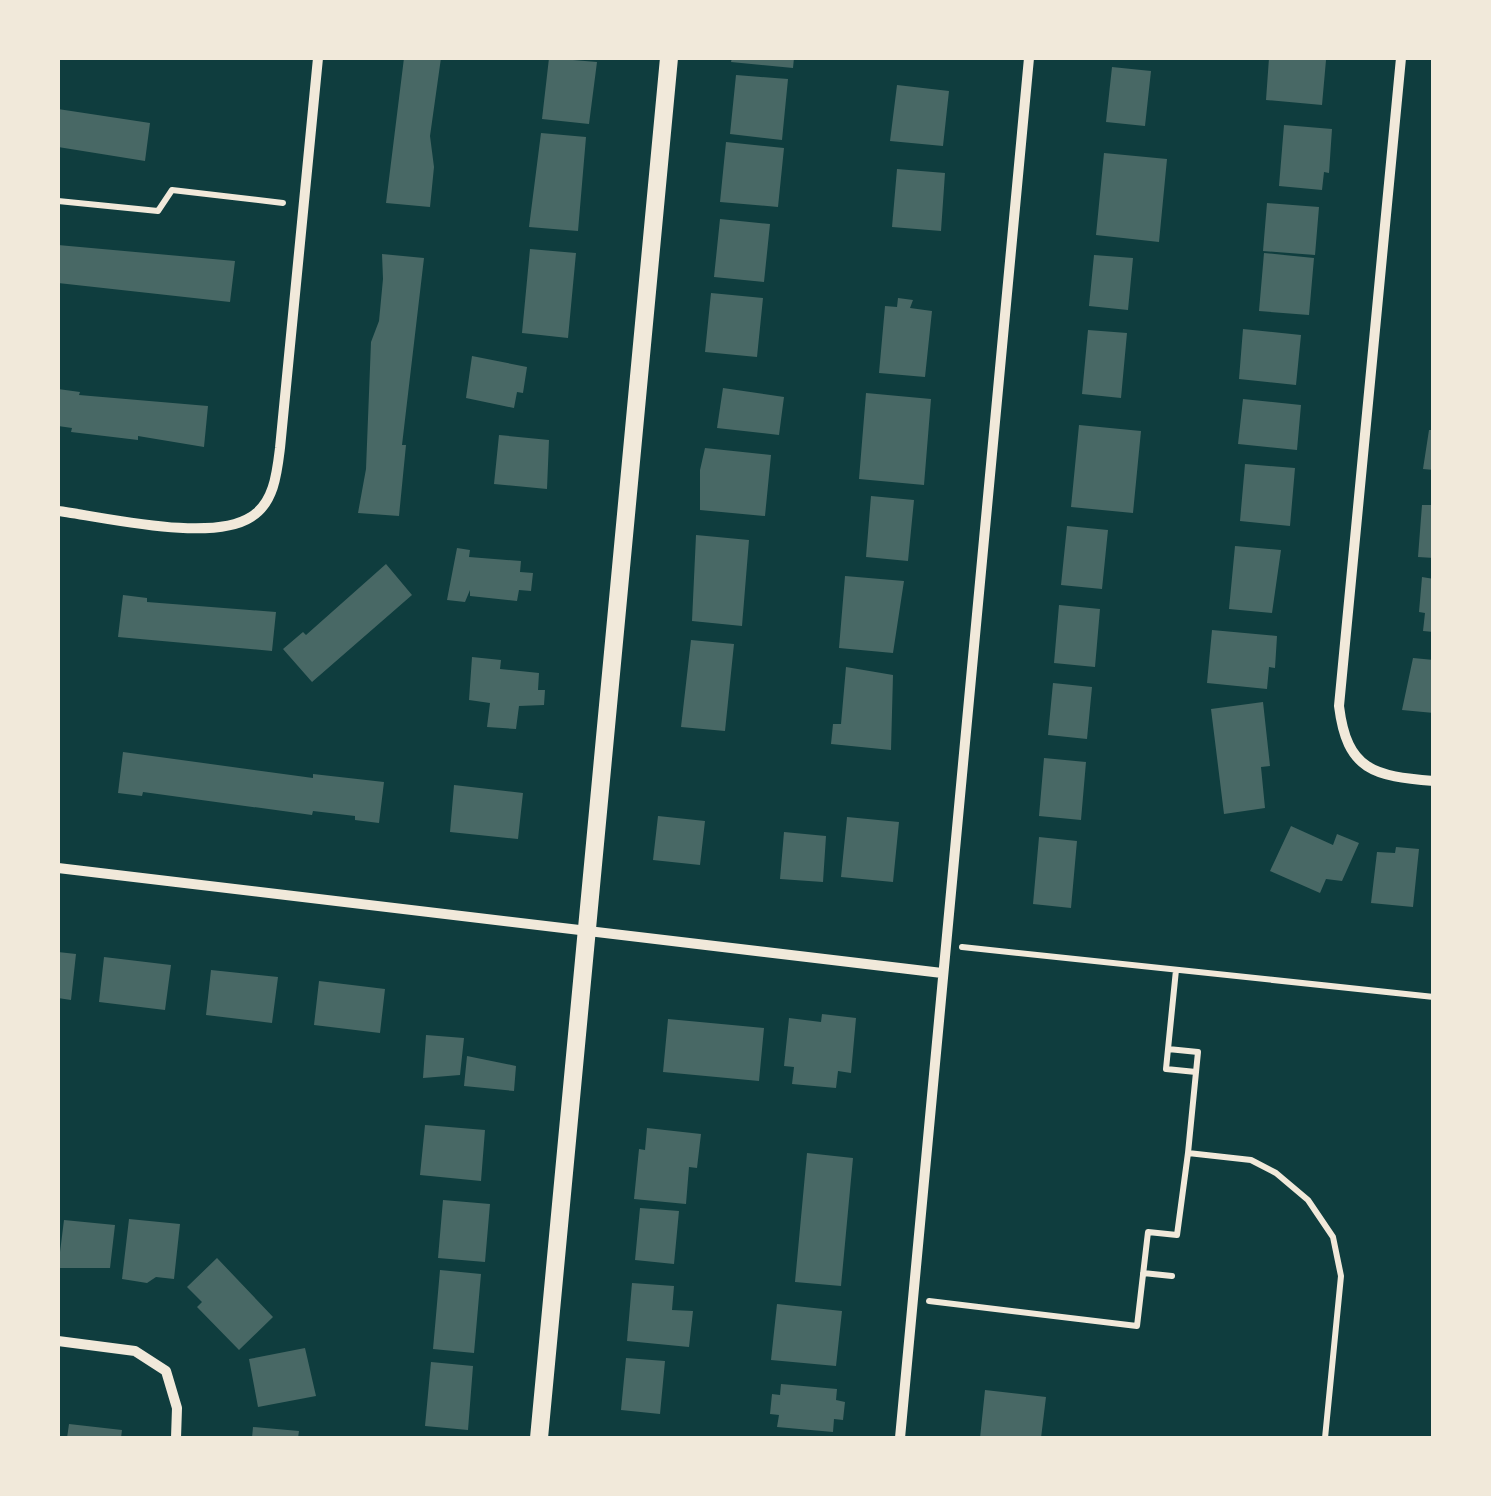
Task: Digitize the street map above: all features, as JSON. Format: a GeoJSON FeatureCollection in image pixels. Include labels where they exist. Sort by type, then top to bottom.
{"type":"FeatureCollection","features":[{"type":"Feature","properties":{"kind":"street"},"geometry":{"type":"LineString","coordinates":[[58,511],[199,528],[232,526],[252,517],[266,504],[276,479],[318,58]]}},
{"type":"Feature","properties":{"kind":"street"},"geometry":{"type":"LineString","coordinates":[[539,1438],[669,58]]}},
{"type":"Feature","properties":{"kind":"street"},"geometry":{"type":"LineString","coordinates":[[900,1438],[1030,58]]}},
{"type":"Feature","properties":{"kind":"street"},"geometry":{"type":"LineString","coordinates":[[1400,58],[1339,706],[1343,736],[1354,758],[1378,773],[1434,781]]}},
{"type":"Feature","properties":{"kind":"street"},"geometry":{"type":"LineString","coordinates":[[58,868],[942,973]]}},
{"type":"Feature","properties":{"kind":"street"},"geometry":{"type":"LineString","coordinates":[[58,1341],[135,1351],[166,1371],[177,1408],[176,1438]]}},
{"type":"Feature","properties":{"kind":"path"},"geometry":{"type":"LineString","coordinates":[[58,201],[158,211],[172,190],[304,206]]}},
{"type":"Feature","properties":{"kind":"path"},"geometry":{"type":"LineString","coordinates":[[945,945],[1434,997]]}},
{"type":"Feature","properties":{"kind":"path"},"geometry":{"type":"LineString","coordinates":[[1176,970],[1166,1069],[1196,1072]]}},
{"type":"Feature","properties":{"kind":"path"},"geometry":{"type":"LineString","coordinates":[[912,1299],[1137,1326],[1148,1232],[1177,1235],[1188,1152],[1198,1052],[1168,1049]]}},
{"type":"Feature","properties":{"kind":"path"},"geometry":{"type":"LineString","coordinates":[[1188,1152],[1251,1160],[1276,1173],[1308,1200],[1334,1237],[1341,1276],[1324,1438]]}},
{"type":"Feature","properties":{"kind":"path"},"geometry":{"type":"LineString","coordinates":[[1143,1273],[1172,1276]]}},
{"type":"Feature","properties":{"kind":"building"},"geometry":{"type":"Polygon","coordinates":[[[404,58],[441,58],[430,136],[434,167],[430,207],[386,203],[404,58]]]}},
{"type":"Feature","properties":{"kind":"building"},"geometry":{"type":"Polygon","coordinates":[[[549,58],[597,62],[589,124],[542,119],[549,58]]]}},
{"type":"Feature","properties":{"kind":"building"},"geometry":{"type":"Polygon","coordinates":[[[732,58],[794,58],[793,68],[731,62],[732,58]]]}},
{"type":"Feature","properties":{"kind":"building"},"geometry":{"type":"Polygon","coordinates":[[[1269,58],[1326,60],[1322,105],[1266,100],[1269,58]]]}},
{"type":"Feature","properties":{"kind":"building"},"geometry":{"type":"Polygon","coordinates":[[[1112,67],[1151,71],[1145,126],[1106,122],[1112,67]]]}},
{"type":"Feature","properties":{"kind":"building"},"geometry":{"type":"Polygon","coordinates":[[[736,75],[788,79],[782,140],[730,134],[736,75]]]}},
{"type":"Feature","properties":{"kind":"building"},"geometry":{"type":"Polygon","coordinates":[[[897,85],[949,91],[943,146],[890,141],[897,85]]]}},
{"type":"Feature","properties":{"kind":"building"},"geometry":{"type":"Polygon","coordinates":[[[58,109],[150,123],[145,161],[58,147],[58,109]]]}},
{"type":"Feature","properties":{"kind":"building"},"geometry":{"type":"Polygon","coordinates":[[[1284,125],[1332,129],[1329,173],[1324,172],[1322,190],[1279,186],[1284,125]]]}},
{"type":"Feature","properties":{"kind":"building"},"geometry":{"type":"Polygon","coordinates":[[[541,133],[586,137],[578,231],[529,227],[541,133]]]}},
{"type":"Feature","properties":{"kind":"building"},"geometry":{"type":"Polygon","coordinates":[[[726,142],[784,148],[778,207],[720,202],[726,142]]]}},
{"type":"Feature","properties":{"kind":"building"},"geometry":{"type":"Polygon","coordinates":[[[1104,153],[1167,159],[1159,242],[1096,235],[1104,153]]]}},
{"type":"Feature","properties":{"kind":"building"},"geometry":{"type":"Polygon","coordinates":[[[897,169],[945,173],[941,231],[892,227],[897,169]]]}},
{"type":"Feature","properties":{"kind":"building"},"geometry":{"type":"Polygon","coordinates":[[[1267,203],[1319,207],[1315,255],[1263,251],[1267,203]]]}},
{"type":"Feature","properties":{"kind":"building"},"geometry":{"type":"Polygon","coordinates":[[[720,219],[770,224],[764,282],[714,277],[720,219]]]}},
{"type":"Feature","properties":{"kind":"building"},"geometry":{"type":"Polygon","coordinates":[[[58,245],[235,261],[230,302],[58,283],[58,245]]]}},
{"type":"Feature","properties":{"kind":"building"},"geometry":{"type":"Polygon","coordinates":[[[530,249],[576,253],[568,338],[522,333],[530,249]]]}},
{"type":"Feature","properties":{"kind":"building"},"geometry":{"type":"Polygon","coordinates":[[[1264,253],[1314,258],[1309,315],[1259,311],[1264,253]]]}},
{"type":"Feature","properties":{"kind":"building"},"geometry":{"type":"Polygon","coordinates":[[[382,254],[424,258],[402,445],[406,445],[399,516],[358,513],[366,469],[371,342],[379,321],[382,254]]]}},
{"type":"Feature","properties":{"kind":"building"},"geometry":{"type":"Polygon","coordinates":[[[1094,255],[1133,258],[1128,310],[1089,306],[1094,255]]]}},
{"type":"Feature","properties":{"kind":"building"},"geometry":{"type":"Polygon","coordinates":[[[711,293],[763,298],[757,357],[705,352],[711,293]]]}},
{"type":"Feature","properties":{"kind":"building"},"geometry":{"type":"Polygon","coordinates":[[[898,298],[913,300],[910,308],[932,311],[925,377],[879,373],[885,306],[897,307],[898,298]]]}},
{"type":"Feature","properties":{"kind":"building"},"geometry":{"type":"Polygon","coordinates":[[[1243,329],[1301,335],[1296,385],[1239,379],[1243,329]]]}},
{"type":"Feature","properties":{"kind":"building"},"geometry":{"type":"Polygon","coordinates":[[[1088,330],[1127,333],[1121,398],[1082,394],[1088,330]]]}},
{"type":"Feature","properties":{"kind":"building"},"geometry":{"type":"Polygon","coordinates":[[[472,356],[527,367],[523,393],[517,392],[514,408],[466,398],[472,356]]]}},
{"type":"Feature","properties":{"kind":"building"},"geometry":{"type":"Polygon","coordinates":[[[723,388],[784,397],[779,435],[717,428],[723,388]]]}},
{"type":"Feature","properties":{"kind":"building"},"geometry":{"type":"Polygon","coordinates":[[[58,389],[80,392],[79,395],[208,406],[204,447],[138,436],[138,440],[71,432],[72,428],[58,426],[58,389]]]}},
{"type":"Feature","properties":{"kind":"building"},"geometry":{"type":"Polygon","coordinates":[[[866,393],[931,399],[924,485],[859,479],[866,393]]]}},
{"type":"Feature","properties":{"kind":"building"},"geometry":{"type":"Polygon","coordinates":[[[1243,399],[1301,405],[1297,450],[1238,444],[1243,399]]]}},
{"type":"Feature","properties":{"kind":"building"},"geometry":{"type":"Polygon","coordinates":[[[1079,425],[1141,431],[1133,513],[1071,507],[1079,425]]]}},
{"type":"Feature","properties":{"kind":"building"},"geometry":{"type":"Polygon","coordinates":[[[1429,430],[1434,430],[1434,470],[1423,469],[1429,430]]]}},
{"type":"Feature","properties":{"kind":"building"},"geometry":{"type":"Polygon","coordinates":[[[499,435],[549,440],[547,489],[494,484],[499,435]]]}},
{"type":"Feature","properties":{"kind":"building"},"geometry":{"type":"Polygon","coordinates":[[[705,448],[771,455],[765,516],[700,510],[700,470],[705,448]]]}},
{"type":"Feature","properties":{"kind":"building"},"geometry":{"type":"Polygon","coordinates":[[[1245,464],[1295,468],[1290,526],[1240,521],[1245,464]]]}},
{"type":"Feature","properties":{"kind":"building"},"geometry":{"type":"Polygon","coordinates":[[[871,496],[914,500],[908,561],[866,557],[871,496]]]}},
{"type":"Feature","properties":{"kind":"building"},"geometry":{"type":"Polygon","coordinates":[[[1422,505],[1434,505],[1434,558],[1418,557],[1422,505]]]}},
{"type":"Feature","properties":{"kind":"building"},"geometry":{"type":"Polygon","coordinates":[[[1067,526],[1108,530],[1102,589],[1061,585],[1067,526]]]}},
{"type":"Feature","properties":{"kind":"building"},"geometry":{"type":"Polygon","coordinates":[[[696,535],[749,540],[742,626],[692,621],[696,535]]]}},
{"type":"Feature","properties":{"kind":"building"},"geometry":{"type":"Polygon","coordinates":[[[1235,546],[1281,550],[1272,613],[1229,609],[1235,546]]]}},
{"type":"Feature","properties":{"kind":"building"},"geometry":{"type":"Polygon","coordinates":[[[457,548],[470,550],[469,557],[521,561],[520,572],[533,573],[531,591],[519,590],[517,601],[470,596],[470,590],[465,602],[447,600],[457,548]]]}},
{"type":"Feature","properties":{"kind":"building"},"geometry":{"type":"Polygon","coordinates":[[[386,564],[412,595],[312,682],[283,649],[303,632],[306,635],[386,564]]]}},
{"type":"Feature","properties":{"kind":"building"},"geometry":{"type":"Polygon","coordinates":[[[845,576],[904,581],[893,653],[839,648],[845,576]]]}},
{"type":"Feature","properties":{"kind":"building"},"geometry":{"type":"Polygon","coordinates":[[[1422,577],[1434,579],[1434,632],[1423,631],[1425,613],[1419,612],[1422,577]]]}},
{"type":"Feature","properties":{"kind":"building"},"geometry":{"type":"Polygon","coordinates":[[[123,595],[147,598],[147,602],[276,612],[272,651],[118,637],[123,595]]]}},
{"type":"Feature","properties":{"kind":"building"},"geometry":{"type":"Polygon","coordinates":[[[1059,605],[1100,609],[1095,667],[1054,663],[1059,605]]]}},
{"type":"Feature","properties":{"kind":"building"},"geometry":{"type":"Polygon","coordinates":[[[1212,630],[1277,636],[1275,668],[1269,667],[1267,689],[1207,683],[1212,630]]]}},
{"type":"Feature","properties":{"kind":"building"},"geometry":{"type":"Polygon","coordinates":[[[691,640],[734,644],[725,731],[681,727],[691,640]]]}},
{"type":"Feature","properties":{"kind":"building"},"geometry":{"type":"Polygon","coordinates":[[[472,657],[501,660],[500,669],[539,673],[538,690],[545,690],[544,705],[519,706],[516,729],[487,727],[490,703],[469,700],[472,657]]]}},
{"type":"Feature","properties":{"kind":"building"},"geometry":{"type":"Polygon","coordinates":[[[1413,658],[1434,660],[1434,713],[1402,710],[1413,658]]]}},
{"type":"Feature","properties":{"kind":"building"},"geometry":{"type":"Polygon","coordinates":[[[846,667],[893,675],[891,750],[831,744],[833,724],[841,724],[846,667]]]}},
{"type":"Feature","properties":{"kind":"building"},"geometry":{"type":"Polygon","coordinates":[[[1053,683],[1092,687],[1087,739],[1048,735],[1053,683]]]}},
{"type":"Feature","properties":{"kind":"building"},"geometry":{"type":"Polygon","coordinates":[[[1263,702],[1270,766],[1261,767],[1265,808],[1224,814],[1211,709],[1263,702]]]}},
{"type":"Feature","properties":{"kind":"building"},"geometry":{"type":"Polygon","coordinates":[[[123,752],[313,778],[313,774],[384,782],[379,823],[313,811],[312,815],[143,792],[142,796],[118,793],[123,752]]]}},
{"type":"Feature","properties":{"kind":"building"},"geometry":{"type":"Polygon","coordinates":[[[1044,758],[1086,762],[1081,820],[1039,816],[1044,758]]]}},
{"type":"Feature","properties":{"kind":"building"},"geometry":{"type":"Polygon","coordinates":[[[454,785],[523,793],[518,839],[450,832],[454,785]]]}},
{"type":"Feature","properties":{"kind":"building"},"geometry":{"type":"Polygon","coordinates":[[[658,816],[705,821],[700,865],[653,860],[658,816]]]}},
{"type":"Feature","properties":{"kind":"building"},"geometry":{"type":"Polygon","coordinates":[[[847,817],[899,822],[893,882],[841,877],[847,817]]]}},
{"type":"Feature","properties":{"kind":"building"},"geometry":{"type":"Polygon","coordinates":[[[1291,826],[1333,845],[1337,834],[1359,843],[1342,881],[1326,879],[1320,893],[1270,871],[1291,826]]]}},
{"type":"Feature","properties":{"kind":"building"},"geometry":{"type":"Polygon","coordinates":[[[784,832],[826,836],[823,882],[780,879],[784,832]]]}},
{"type":"Feature","properties":{"kind":"building"},"geometry":{"type":"Polygon","coordinates":[[[1039,837],[1077,841],[1071,908],[1033,904],[1039,837]]]}},
{"type":"Feature","properties":{"kind":"building"},"geometry":{"type":"Polygon","coordinates":[[[1396,847],[1419,849],[1413,907],[1371,903],[1377,852],[1395,853],[1396,847]]]}},
{"type":"Feature","properties":{"kind":"building"},"geometry":{"type":"Polygon","coordinates":[[[58,952],[76,954],[71,1000],[58,998],[58,952]]]}},
{"type":"Feature","properties":{"kind":"building"},"geometry":{"type":"Polygon","coordinates":[[[104,957],[171,965],[165,1010],[99,1002],[104,957]]]}},
{"type":"Feature","properties":{"kind":"building"},"geometry":{"type":"Polygon","coordinates":[[[211,970],[278,977],[272,1023],[206,1015],[211,970]]]}},
{"type":"Feature","properties":{"kind":"building"},"geometry":{"type":"Polygon","coordinates":[[[319,981],[385,989],[380,1033],[314,1025],[319,981]]]}},
{"type":"Feature","properties":{"kind":"building"},"geometry":{"type":"Polygon","coordinates":[[[822,1014],[856,1018],[851,1073],[838,1071],[836,1088],[792,1084],[794,1067],[784,1066],[789,1018],[821,1022],[822,1014]]]}},
{"type":"Feature","properties":{"kind":"building"},"geometry":{"type":"Polygon","coordinates":[[[668,1019],[764,1028],[759,1081],[663,1072],[668,1019]]]}},
{"type":"Feature","properties":{"kind":"building"},"geometry":{"type":"Polygon","coordinates":[[[426,1035],[464,1038],[460,1075],[423,1078],[426,1035]]]}},
{"type":"Feature","properties":{"kind":"building"},"geometry":{"type":"Polygon","coordinates":[[[467,1056],[516,1066],[514,1091],[464,1086],[467,1056]]]}},
{"type":"Feature","properties":{"kind":"building"},"geometry":{"type":"Polygon","coordinates":[[[425,1125],[485,1130],[481,1181],[420,1175],[425,1125]]]}},
{"type":"Feature","properties":{"kind":"building"},"geometry":{"type":"Polygon","coordinates":[[[647,1128],[701,1134],[697,1168],[689,1167],[686,1204],[634,1199],[639,1149],[645,1150],[647,1128]]]}},
{"type":"Feature","properties":{"kind":"building"},"geometry":{"type":"Polygon","coordinates":[[[807,1153],[853,1158],[841,1286],[795,1282],[807,1153]]]}},
{"type":"Feature","properties":{"kind":"building"},"geometry":{"type":"Polygon","coordinates":[[[443,1200],[490,1204],[485,1262],[438,1258],[443,1200]]]}},
{"type":"Feature","properties":{"kind":"building"},"geometry":{"type":"Polygon","coordinates":[[[640,1208],[679,1211],[674,1264],[635,1260],[640,1208]]]}},
{"type":"Feature","properties":{"kind":"building"},"geometry":{"type":"Polygon","coordinates":[[[129,1219],[180,1224],[174,1279],[156,1277],[147,1283],[122,1279],[129,1219]]]}},
{"type":"Feature","properties":{"kind":"building"},"geometry":{"type":"Polygon","coordinates":[[[64,1220],[115,1225],[110,1268],[58,1268],[64,1220]]]}},
{"type":"Feature","properties":{"kind":"building"},"geometry":{"type":"Polygon","coordinates":[[[217,1258],[273,1317],[239,1350],[197,1307],[202,1302],[187,1287],[217,1258]]]}},
{"type":"Feature","properties":{"kind":"building"},"geometry":{"type":"Polygon","coordinates":[[[440,1270],[481,1274],[474,1353],[433,1349],[440,1270]]]}},
{"type":"Feature","properties":{"kind":"building"},"geometry":{"type":"Polygon","coordinates":[[[632,1283],[674,1286],[672,1310],[693,1311],[689,1347],[627,1341],[632,1283]]]}},
{"type":"Feature","properties":{"kind":"building"},"geometry":{"type":"Polygon","coordinates":[[[777,1304],[842,1311],[836,1366],[771,1360],[777,1304]]]}},
{"type":"Feature","properties":{"kind":"building"},"geometry":{"type":"Polygon","coordinates":[[[305,1348],[316,1396],[258,1407],[249,1359],[305,1348]]]}},
{"type":"Feature","properties":{"kind":"building"},"geometry":{"type":"Polygon","coordinates":[[[626,1358],[665,1361],[660,1414],[621,1410],[626,1358]]]}},
{"type":"Feature","properties":{"kind":"building"},"geometry":{"type":"Polygon","coordinates":[[[431,1362],[473,1366],[468,1430],[425,1426],[431,1362]]]}},
{"type":"Feature","properties":{"kind":"building"},"geometry":{"type":"Polygon","coordinates":[[[781,1384],[837,1389],[836,1400],[845,1402],[843,1420],[834,1419],[833,1432],[777,1427],[779,1415],[770,1414],[772,1394],[780,1395],[781,1384]]]}},
{"type":"Feature","properties":{"kind":"building"},"geometry":{"type":"Polygon","coordinates":[[[985,1390],[1046,1397],[1041,1438],[980,1438],[985,1390]]]}},
{"type":"Feature","properties":{"kind":"building"},"geometry":{"type":"Polygon","coordinates":[[[69,1424],[122,1430],[121,1438],[67,1438],[69,1424]]]}},
{"type":"Feature","properties":{"kind":"building"},"geometry":{"type":"Polygon","coordinates":[[[253,1427],[299,1431],[298,1438],[252,1438],[253,1427]]]}}]}
